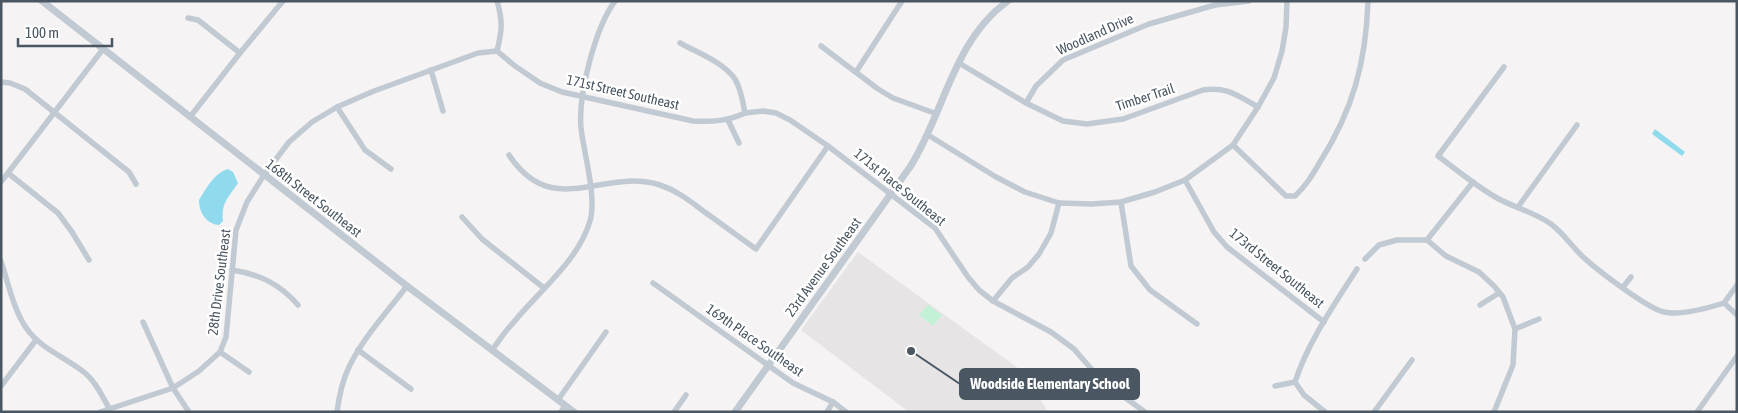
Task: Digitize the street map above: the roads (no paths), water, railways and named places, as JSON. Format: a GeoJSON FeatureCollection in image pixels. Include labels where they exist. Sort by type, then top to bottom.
{"type":"FeatureCollection","features":[{"type":"Feature","properties":{"kind":"street","name":"168th Street Southeast"},"geometry":{"type":"LineString","coordinates":[[42,1],[407,286],[558,400],[563,409],[574,412]]}},
{"type":"Feature","properties":{"kind":"street"},"geometry":{"type":"LineString","coordinates":[[497,1],[502,19],[497,51]]}},
{"type":"Feature","properties":{"kind":"street"},"geometry":{"type":"LineString","coordinates":[[492,350],[582,242],[590,223],[594,208],[581,126],[583,97],[589,62],[615,1]]}},
{"type":"Feature","properties":{"kind":"street"},"geometry":{"type":"LineString","coordinates":[[856,72],[902,1]]}},
{"type":"Feature","properties":{"kind":"street","name":"23rd Avenue Southeast"},"geometry":{"type":"LineString","coordinates":[[735,412],[921,151],[959,62],[970,43],[984,24],[1008,1]]}},
{"type":"Feature","properties":{"kind":"street","name":"Woodland Drive"},"geometry":{"type":"LineString","coordinates":[[1026,103],[1036,86],[1063,60],[1149,24],[1215,5],[1249,1]]}},
{"type":"Feature","properties":{"kind":"street"},"geometry":{"type":"LineString","coordinates":[[928,135],[996,177],[1025,192],[1059,203],[1092,204],[1121,202],[1155,192],[1185,180],[1233,145],[1274,78],[1282,51],[1286,27],[1287,1]]}},
{"type":"Feature","properties":{"kind":"street"},"geometry":{"type":"LineString","coordinates":[[1233,145],[1286,196],[1296,196],[1304,188],[1333,142],[1348,109],[1360,72],[1367,34],[1368,1]]}},
{"type":"Feature","properties":{"kind":"street"},"geometry":{"type":"LineString","coordinates":[[190,117],[280,2]]}},
{"type":"Feature","properties":{"kind":"street"},"geometry":{"type":"LineString","coordinates":[[188,18],[198,20],[240,53]]}},
{"type":"Feature","properties":{"kind":"street"},"geometry":{"type":"LineString","coordinates":[[680,44],[720,65],[728,72],[735,80],[740,92],[745,113]]}},
{"type":"Feature","properties":{"kind":"street"},"geometry":{"type":"LineString","coordinates":[[821,46],[894,98],[937,114]]}},
{"type":"Feature","properties":{"kind":"street"},"geometry":{"type":"LineString","coordinates":[[1,182],[103,49]]}},
{"type":"Feature","properties":{"kind":"street","name":"171st Street Southeast"},"geometry":{"type":"LineString","coordinates":[[497,51],[540,83],[562,92],[694,121],[728,120],[745,113]]}},
{"type":"Feature","properties":{"kind":"street","name":"28th Drive Southeast"},"geometry":{"type":"LineString","coordinates":[[100,412],[173,388],[199,371],[220,352],[226,337],[236,230],[247,202],[264,175],[289,142],[312,122],[337,107],[374,90],[478,53],[497,51]]}},
{"type":"Feature","properties":{"kind":"street","name":"Timber Trail"},"geometry":{"type":"LineString","coordinates":[[959,62],[1026,103],[1062,122],[1087,124],[1124,119],[1202,90],[1214,88],[1229,90],[1258,107]]}},
{"type":"Feature","properties":{"kind":"street"},"geometry":{"type":"LineString","coordinates":[[1504,67],[1438,156],[1498,198],[1518,206],[1553,226],[1580,255],[1647,304],[1664,312],[1702,310],[1724,304],[1737,285]]}},
{"type":"Feature","properties":{"kind":"street"},"geometry":{"type":"LineString","coordinates":[[431,70],[443,111]]}},
{"type":"Feature","properties":{"kind":"street"},"geometry":{"type":"LineString","coordinates":[[1,82],[10,83],[25,89],[129,172],[136,184]]}},
{"type":"Feature","properties":{"kind":"street"},"geometry":{"type":"LineString","coordinates":[[337,107],[364,150],[392,169]]}},
{"type":"Feature","properties":{"kind":"street","name":"171st Place Southeast"},"geometry":{"type":"LineString","coordinates":[[745,113],[776,113],[790,120],[828,146],[935,228],[979,290],[993,301],[1059,338],[1074,349],[1094,372],[1120,394],[1146,412]]}},
{"type":"Feature","properties":{"kind":"street"},"geometry":{"type":"LineString","coordinates":[[728,120],[739,143]]}},
{"type":"Feature","properties":{"kind":"street"},"geometry":{"type":"LineString","coordinates":[[1518,206],[1577,125]]}},
{"type":"Feature","properties":{"kind":"street"},"geometry":{"type":"LineString","coordinates":[[509,155],[517,168],[530,179],[544,187],[560,190],[637,180],[668,188],[677,192],[756,249],[828,146]]}},
{"type":"Feature","properties":{"kind":"street"},"geometry":{"type":"LineString","coordinates":[[8,173],[58,214],[72,232],[89,260]]}},
{"type":"Feature","properties":{"kind":"street","name":"173rd Street Southeast"},"geometry":{"type":"LineString","coordinates":[[1185,180],[1214,232],[1227,247],[1324,322]]}},
{"type":"Feature","properties":{"kind":"street"},"geometry":{"type":"LineString","coordinates":[[1427,240],[1473,182]]}},
{"type":"Feature","properties":{"kind":"street"},"geometry":{"type":"LineString","coordinates":[[1121,202],[1131,266],[1150,290],[1197,324]]}},
{"type":"Feature","properties":{"kind":"street"},"geometry":{"type":"LineString","coordinates":[[993,301],[1012,278],[1028,267],[1039,254],[1051,233],[1059,203]]}},
{"type":"Feature","properties":{"kind":"street"},"geometry":{"type":"LineString","coordinates":[[462,217],[482,239],[544,288]]}},
{"type":"Feature","properties":{"kind":"street"},"geometry":{"type":"LineString","coordinates":[[1365,258],[1379,245],[1397,240],[1427,240],[1446,256],[1479,272],[1503,297],[1515,329],[1515,342],[1513,365],[1494,412]]}},
{"type":"Feature","properties":{"kind":"street"},"geometry":{"type":"LineString","coordinates":[[1,261],[19,315],[26,328],[36,340],[86,374],[96,384],[109,408]]}},
{"type":"Feature","properties":{"kind":"street"},"geometry":{"type":"LineString","coordinates":[[1295,382],[1299,370],[1324,322],[1356,269]]}},
{"type":"Feature","properties":{"kind":"street"},"geometry":{"type":"LineString","coordinates":[[232,270],[250,272],[273,282],[288,293],[298,305]]}},
{"type":"Feature","properties":{"kind":"street"},"geometry":{"type":"LineString","coordinates":[[1623,287],[1631,277]]}},
{"type":"Feature","properties":{"kind":"street"},"geometry":{"type":"LineString","coordinates":[[1,285],[8,282]]}},
{"type":"Feature","properties":{"kind":"street","name":"169th Place Southeast"},"geometry":{"type":"LineString","coordinates":[[653,283],[793,383],[833,402],[846,412]]}},
{"type":"Feature","properties":{"kind":"street"},"geometry":{"type":"LineString","coordinates":[[336,412],[340,391],[348,369],[358,350],[407,286]]}},
{"type":"Feature","properties":{"kind":"street"},"geometry":{"type":"LineString","coordinates":[[1480,305],[1499,293]]}},
{"type":"Feature","properties":{"kind":"street"},"geometry":{"type":"LineString","coordinates":[[1724,304],[1737,315]]}},
{"type":"Feature","properties":{"kind":"street"},"geometry":{"type":"LineString","coordinates":[[1515,329],[1539,319]]}},
{"type":"Feature","properties":{"kind":"street"},"geometry":{"type":"LineString","coordinates":[[143,322],[173,388],[189,412]]}},
{"type":"Feature","properties":{"kind":"street"},"geometry":{"type":"LineString","coordinates":[[558,400],[606,332]]}},
{"type":"Feature","properties":{"kind":"street"},"geometry":{"type":"LineString","coordinates":[[1,386],[36,340]]}},
{"type":"Feature","properties":{"kind":"street"},"geometry":{"type":"LineString","coordinates":[[358,350],[411,389]]}},
{"type":"Feature","properties":{"kind":"street"},"geometry":{"type":"LineString","coordinates":[[220,352],[249,372]]}},
{"type":"Feature","properties":{"kind":"street"},"geometry":{"type":"LineString","coordinates":[[1697,412],[1737,356]]}},
{"type":"Feature","properties":{"kind":"street"},"geometry":{"type":"LineString","coordinates":[[1374,412],[1412,360]]}},
{"type":"Feature","properties":{"kind":"street"},"geometry":{"type":"LineString","coordinates":[[1275,386],[1295,382]]}},
{"type":"Feature","properties":{"kind":"street"},"geometry":{"type":"LineString","coordinates":[[1295,382],[1304,395],[1325,412]]}},
{"type":"Feature","properties":{"kind":"street"},"geometry":{"type":"LineString","coordinates":[[674,412],[686,395]]}},
{"type":"Feature","properties":{"kind":"street"},"geometry":{"type":"LineString","coordinates":[[827,412],[833,402]]}},
{"type":"Feature","properties":{"kind":"water"},"geometry":{"type":"Polygon","coordinates":[[[1655,129],[1685,152],[1682,156],[1652,134],[1655,129]]]}},
{"type":"Feature","properties":{"kind":"water"},"geometry":{"type":"Polygon","coordinates":[[[228,169],[233,172],[238,183],[224,204],[223,221],[219,225],[214,224],[204,217],[200,209],[199,200],[215,178],[228,169]]]}},
{"type":"Feature","properties":{"kind":"place","name":"Woodside Elementary School"},"geometry":{"type":"Point","coordinates":[911,351]}}]}
